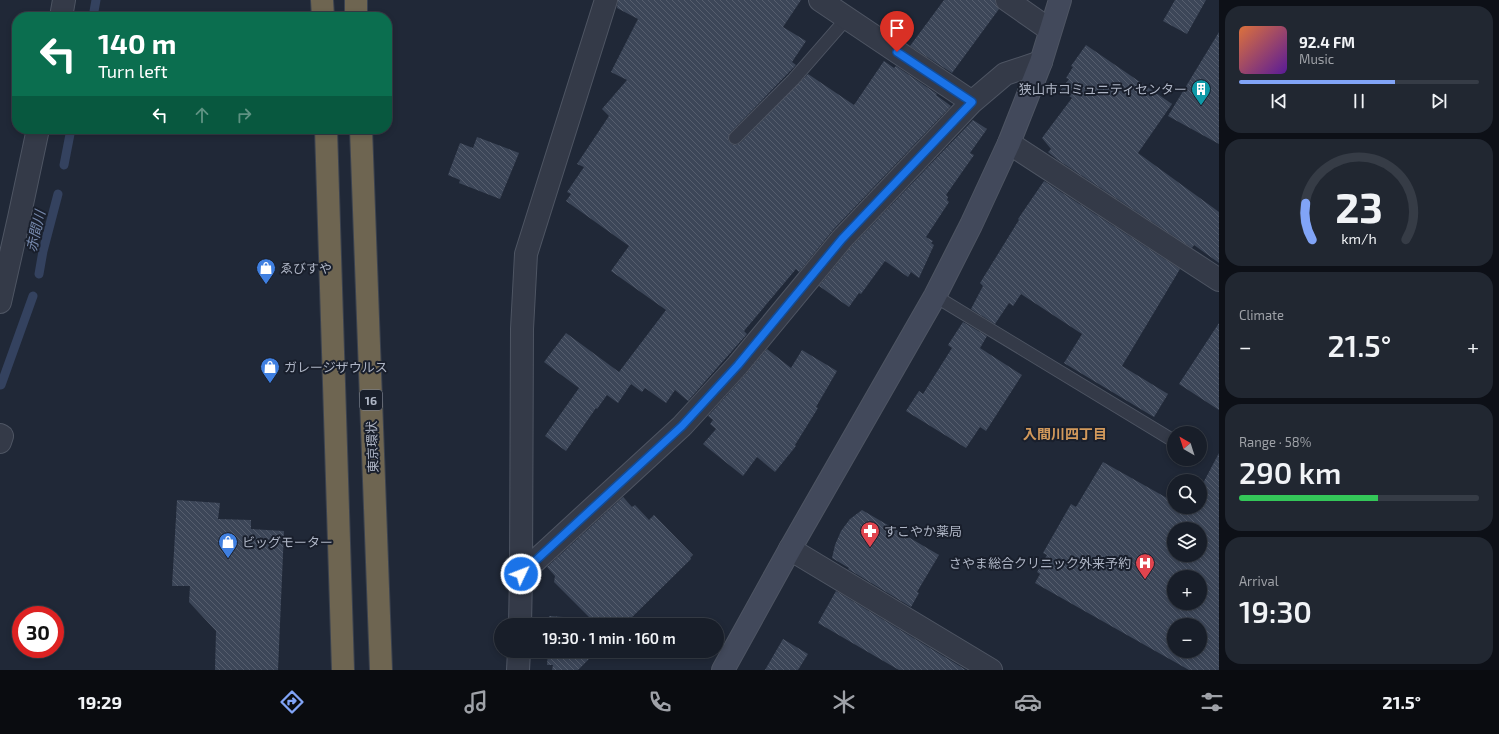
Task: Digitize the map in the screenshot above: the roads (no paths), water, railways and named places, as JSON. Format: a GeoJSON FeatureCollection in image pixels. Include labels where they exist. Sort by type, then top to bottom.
{"type":"FeatureCollection","features":[{"type":"Feature","properties":{"kind":"highway"},"geometry":{"type":"LineString","coordinates":[[322,0],[323,12]]}},
{"type":"Feature","properties":{"kind":"highway"},"geometry":{"type":"LineString","coordinates":[[356,0],[356,12]]}},
{"type":"Feature","properties":{"kind":"highway"},"geometry":{"type":"LineString","coordinates":[[326,134],[343,670]]}},
{"type":"Feature","properties":{"kind":"highway","name":"東京環状"},"geometry":{"type":"LineString","coordinates":[[361,134],[381,670]]}},
{"type":"Feature","properties":{"kind":"street"},"geometry":{"type":"LineString","coordinates":[[62,12],[64,0]]}},
{"type":"Feature","properties":{"kind":"street"},"geometry":{"type":"LineString","coordinates":[[520,618],[522,329],[526,254],[606,0]]}},
{"type":"Feature","properties":{"kind":"street"},"geometry":{"type":"LineString","coordinates":[[820,0],[972,102]]}},
{"type":"Feature","properties":{"kind":"street"},"geometry":{"type":"LineString","coordinates":[[1007,0],[1050,30]]}},
{"type":"Feature","properties":{"kind":"street"},"geometry":{"type":"LineString","coordinates":[[723,670],[790,549],[935,296],[971,225],[1010,143],[1041,62],[1060,0]]}},
{"type":"Feature","properties":{"kind":"street"},"geometry":{"type":"LineString","coordinates":[[521,574],[682,426],[738,365],[842,239],[972,102],[1006,74],[1041,62]]}},
{"type":"Feature","properties":{"kind":"street"},"geometry":{"type":"LineString","coordinates":[[0,302],[20,218],[37,134]]}},
{"type":"Feature","properties":{"kind":"street"},"geometry":{"type":"LineString","coordinates":[[1010,143],[1219,280]]}},
{"type":"Feature","properties":{"kind":"street"},"geometry":{"type":"LineString","coordinates":[[0,435],[2,436],[0,442]]}},
{"type":"Feature","properties":{"kind":"street"},"geometry":{"type":"LineString","coordinates":[[790,549],[992,670]]}},
{"type":"Feature","properties":{"kind":"street"},"geometry":{"type":"LineString","coordinates":[[518,670],[519,658]]}},
{"type":"Feature","properties":{"kind":"lane"},"geometry":{"type":"LineString","coordinates":[[735,138],[793,80],[846,18]]}},
{"type":"Feature","properties":{"kind":"lane"},"geometry":{"type":"LineString","coordinates":[[935,296],[1167,437]]}},
{"type":"Feature","properties":{"kind":"waterway","name":"赤間川"},"geometry":{"type":"LineString","coordinates":[[94,12],[96,0]]}},
{"type":"Feature","properties":{"kind":"waterway","name":"赤間川"},"geometry":{"type":"LineString","coordinates":[[64,165],[70,134]]}},
{"type":"Feature","properties":{"kind":"waterway","name":"赤間川"},"geometry":{"type":"LineString","coordinates":[[39,274],[43,251],[58,194]]}},
{"type":"Feature","properties":{"kind":"waterway","name":"赤間川"},"geometry":{"type":"LineString","coordinates":[[1,385],[33,296]]}},
{"type":"Feature","properties":{"kind":"place","name":"狭山市コミュニティセンター"},"geometry":{"type":"Point","coordinates":[1201,106]}},
{"type":"Feature","properties":{"kind":"place","name":"ゑびすや"},"geometry":{"type":"Point","coordinates":[266,285]}},
{"type":"Feature","properties":{"kind":"place","name":"ガレージザウルス"},"geometry":{"type":"Point","coordinates":[270,384]}},
{"type":"Feature","properties":{"kind":"place","name":"すこやか薬局"},"geometry":{"type":"Point","coordinates":[870,548]}},
{"type":"Feature","properties":{"kind":"place","name":"ビッグモーター"},"geometry":{"type":"Point","coordinates":[228,559]}},
{"type":"Feature","properties":{"kind":"place","name":"さやま総合クリニック外来予約"},"geometry":{"type":"Point","coordinates":[1145,580]}},
{"type":"Feature","properties":{"kind":"district","name":"入間川四丁目"},"geometry":{"type":"Point","coordinates":[1065,433]}}]}
